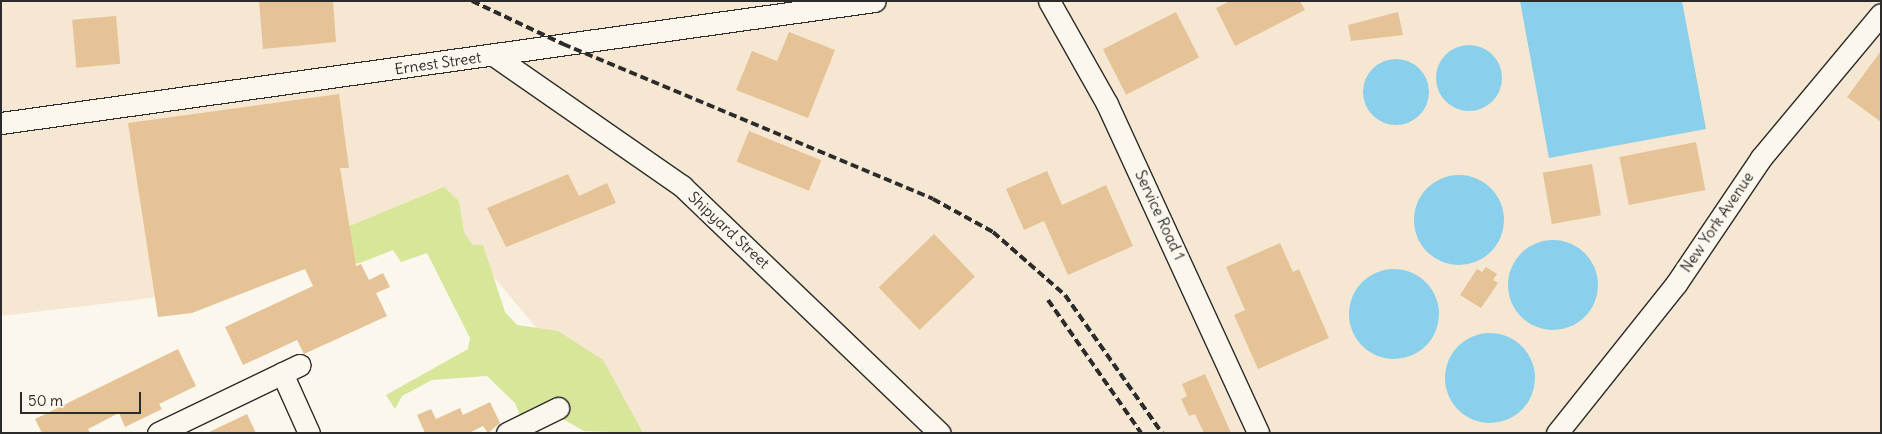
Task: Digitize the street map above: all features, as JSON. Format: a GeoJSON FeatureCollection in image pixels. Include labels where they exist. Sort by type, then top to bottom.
{"type":"FeatureCollection","features":[{"type":"Feature","properties":{"kind":"street","name":"Ernest Street"},"geometry":{"type":"LineString","coordinates":[[1,122],[495,56],[875,1]]}},
{"type":"Feature","properties":{"kind":"street","name":"Service Road 1"},"geometry":{"type":"LineString","coordinates":[[1050,2],[1107,104],[1258,433]]}},
{"type":"Feature","properties":{"kind":"street","name":"New York Avenue"},"geometry":{"type":"LineString","coordinates":[[1557,433],[1676,284],[1761,158],[1881,14]]}},
{"type":"Feature","properties":{"kind":"street","name":"Shipyard Street"},"geometry":{"type":"LineString","coordinates":[[495,56],[682,186],[940,433]]}},
{"type":"Feature","properties":{"kind":"street"},"geometry":{"type":"LineString","coordinates":[[158,433],[291,369],[309,433]]}},
{"type":"Feature","properties":{"kind":"street"},"geometry":{"type":"LineString","coordinates":[[507,433],[558,408]]}},
{"type":"Feature","properties":{"kind":"shaded area"},"geometry":{"type":"Polygon","coordinates":[[[1,1],[1881,1],[1881,433],[625,433],[444,218],[193,293],[1,316],[1,1]]]}},
{"type":"Feature","properties":{"kind":"green space"},"geometry":{"type":"Polygon","coordinates":[[[444,187],[459,201],[464,233],[473,245],[483,245],[505,312],[517,325],[558,331],[603,360],[643,433],[584,431],[559,417],[526,430],[515,403],[487,376],[432,380],[402,396],[395,409],[386,395],[468,349],[470,338],[427,253],[401,262],[393,250],[360,263],[327,267],[345,228],[444,187]]]}},
{"type":"Feature","properties":{"kind":"water"},"geometry":{"type":"Polygon","coordinates":[[[1520,1],[1682,1],[1706,129],[1549,158],[1520,1]]]}},
{"type":"Feature","properties":{"kind":"water"},"geometry":{"type":"Polygon","coordinates":[[[1469,45],[1482,48],[1492,55],[1499,65],[1502,78],[1499,91],[1492,101],[1482,108],[1469,111],[1456,108],[1446,101],[1439,91],[1436,78],[1439,65],[1446,55],[1456,48],[1469,45]]]}},
{"type":"Feature","properties":{"kind":"water"},"geometry":{"type":"Polygon","coordinates":[[[1396,59],[1409,62],[1419,69],[1426,79],[1429,92],[1426,105],[1419,115],[1409,122],[1396,125],[1383,122],[1373,115],[1366,105],[1363,92],[1366,79],[1373,69],[1383,62],[1396,59]]]}},
{"type":"Feature","properties":{"kind":"water"},"geometry":{"type":"Polygon","coordinates":[[[1450,175],[1468,175],[1484,182],[1497,195],[1504,211],[1504,229],[1497,245],[1484,258],[1468,265],[1450,265],[1434,258],[1421,245],[1414,229],[1414,211],[1421,195],[1434,182],[1450,175]]]}},
{"type":"Feature","properties":{"kind":"water"},"geometry":{"type":"Polygon","coordinates":[[[1544,240],[1562,240],[1578,247],[1591,260],[1598,276],[1598,294],[1591,310],[1578,323],[1562,330],[1544,330],[1528,323],[1515,310],[1508,294],[1508,276],[1515,260],[1528,247],[1544,240]]]}},
{"type":"Feature","properties":{"kind":"water"},"geometry":{"type":"Polygon","coordinates":[[[1385,269],[1403,269],[1419,276],[1432,289],[1439,305],[1439,323],[1432,339],[1419,352],[1403,359],[1385,359],[1369,352],[1356,339],[1349,323],[1349,305],[1356,289],[1369,276],[1385,269]]]}},
{"type":"Feature","properties":{"kind":"water"},"geometry":{"type":"Polygon","coordinates":[[[1481,333],[1499,333],[1515,340],[1528,353],[1535,369],[1535,387],[1528,403],[1515,416],[1499,423],[1481,423],[1465,416],[1452,403],[1445,387],[1445,369],[1452,353],[1465,340],[1481,333]]]}},
{"type":"Feature","properties":{"kind":"building"},"geometry":{"type":"Polygon","coordinates":[[[259,1],[333,1],[336,42],[263,49],[259,1]]]}},
{"type":"Feature","properties":{"kind":"building"},"geometry":{"type":"Polygon","coordinates":[[[1230,1],[1300,1],[1305,10],[1235,46],[1216,8],[1230,1]]]}},
{"type":"Feature","properties":{"kind":"building"},"geometry":{"type":"Polygon","coordinates":[[[1176,12],[1199,57],[1126,95],[1103,49],[1176,12]]]}},
{"type":"Feature","properties":{"kind":"building"},"geometry":{"type":"Polygon","coordinates":[[[1398,12],[1403,35],[1351,41],[1348,25],[1398,12]]]}},
{"type":"Feature","properties":{"kind":"building"},"geometry":{"type":"Polygon","coordinates":[[[116,16],[120,64],[76,68],[72,20],[116,16]]]}},
{"type":"Feature","properties":{"kind":"building"},"geometry":{"type":"Polygon","coordinates":[[[789,32],[835,50],[808,118],[736,90],[752,51],[777,61],[789,32]]]}},
{"type":"Feature","properties":{"kind":"building"},"geometry":{"type":"Polygon","coordinates":[[[1881,51],[1881,122],[1847,97],[1881,51]]]}},
{"type":"Feature","properties":{"kind":"building"},"geometry":{"type":"Polygon","coordinates":[[[339,94],[349,168],[340,168],[356,266],[361,264],[369,280],[383,273],[390,287],[376,293],[387,316],[304,354],[297,340],[243,365],[225,327],[313,286],[305,269],[192,313],[158,317],[128,123],[339,94]]]}},
{"type":"Feature","properties":{"kind":"building"},"geometry":{"type":"Polygon","coordinates":[[[749,131],[821,160],[809,191],[737,162],[749,131]]]}},
{"type":"Feature","properties":{"kind":"building"},"geometry":{"type":"Polygon","coordinates":[[[1696,142],[1705,190],[1629,205],[1619,157],[1696,142]]]}},
{"type":"Feature","properties":{"kind":"building"},"geometry":{"type":"Polygon","coordinates":[[[1592,164],[1601,215],[1552,224],[1543,173],[1592,164]]]}},
{"type":"Feature","properties":{"kind":"building"},"geometry":{"type":"Polygon","coordinates":[[[1047,171],[1062,205],[1106,185],[1133,246],[1068,275],[1044,221],[1024,230],[1006,189],[1047,171]]]}},
{"type":"Feature","properties":{"kind":"building"},"geometry":{"type":"Polygon","coordinates":[[[568,174],[579,196],[607,183],[616,203],[506,247],[487,208],[568,174]]]}},
{"type":"Feature","properties":{"kind":"building"},"geometry":{"type":"Polygon","coordinates":[[[934,234],[975,276],[920,330],[879,287],[934,234]]]}},
{"type":"Feature","properties":{"kind":"building"},"geometry":{"type":"Polygon","coordinates":[[[1280,243],[1293,272],[1299,269],[1329,338],[1258,369],[1234,315],[1245,310],[1226,267],[1280,243]]]}},
{"type":"Feature","properties":{"kind":"building"},"geometry":{"type":"Polygon","coordinates":[[[1486,267],[1497,274],[1493,280],[1498,283],[1481,308],[1460,295],[1477,269],[1482,272],[1486,267]]]}},
{"type":"Feature","properties":{"kind":"building"},"geometry":{"type":"Polygon","coordinates":[[[178,349],[196,386],[159,404],[162,409],[125,427],[119,413],[88,429],[90,433],[42,433],[35,419],[178,349]]]}},
{"type":"Feature","properties":{"kind":"building"},"geometry":{"type":"Polygon","coordinates":[[[1205,374],[1231,433],[1204,433],[1195,414],[1189,416],[1181,399],[1187,396],[1182,384],[1205,374]]]}},
{"type":"Feature","properties":{"kind":"building"},"geometry":{"type":"Polygon","coordinates":[[[490,402],[500,423],[488,433],[483,426],[469,433],[425,433],[417,415],[431,409],[436,419],[460,408],[463,415],[490,402]]]}},
{"type":"Feature","properties":{"kind":"building"},"geometry":{"type":"Polygon","coordinates":[[[247,414],[256,433],[207,433],[247,414]]]}},
{"type":"Feature","properties":{"kind":"railway"},"geometry":{"type":"LineString","coordinates":[[472,1],[563,44],[933,199],[993,232],[1065,295],[1162,433]]}},
{"type":"Feature","properties":{"kind":"railway"},"geometry":{"type":"LineString","coordinates":[[1048,300],[1141,433]]}}]}
